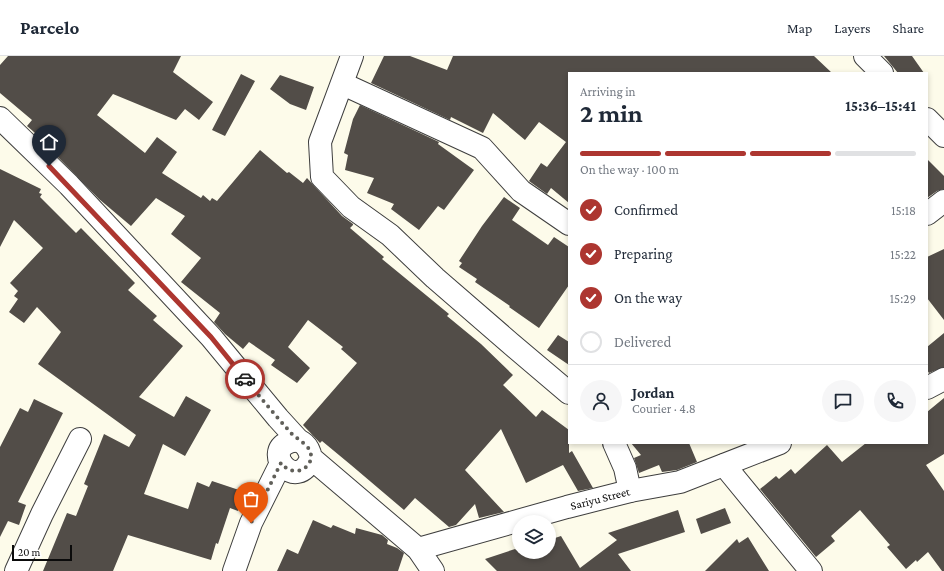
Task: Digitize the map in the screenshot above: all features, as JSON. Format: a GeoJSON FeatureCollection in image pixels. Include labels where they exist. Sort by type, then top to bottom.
{"type":"FeatureCollection","features":[{"type":"Feature","properties":{"kind":"street"},"geometry":{"type":"LineString","coordinates":[[352,56],[343,84],[320,142],[322,177],[351,207],[390,236],[435,278],[568,391]]}},
{"type":"Feature","properties":{"kind":"street"},"geometry":{"type":"LineString","coordinates":[[865,56],[881,72]]}},
{"type":"Feature","properties":{"kind":"street"},"geometry":{"type":"LineString","coordinates":[[343,84],[482,148],[521,191],[568,223]]}},
{"type":"Feature","properties":{"kind":"street"},"geometry":{"type":"LineString","coordinates":[[0,118],[69,185],[211,337],[305,449],[418,550],[433,571]]}},
{"type":"Feature","properties":{"kind":"street"},"geometry":{"type":"LineString","coordinates":[[928,120],[944,136]]}},
{"type":"Feature","properties":{"kind":"street"},"geometry":{"type":"LineString","coordinates":[[928,213],[944,201]]}},
{"type":"Feature","properties":{"kind":"street"},"geometry":{"type":"LineString","coordinates":[[928,387],[944,379]]}},
{"type":"Feature","properties":{"kind":"street"},"geometry":{"type":"LineString","coordinates":[[16,571],[42,514],[80,439]]}},
{"type":"Feature","properties":{"kind":"street"},"geometry":{"type":"LineString","coordinates":[[234,571],[251,523],[281,463],[279,457],[280,450],[285,444],[291,441],[305,449]]}},
{"type":"Feature","properties":{"kind":"street"},"geometry":{"type":"LineString","coordinates":[[614,444],[625,468],[630,491]]}},
{"type":"Feature","properties":{"kind":"street","name":"Sariyu Street"},"geometry":{"type":"LineString","coordinates":[[418,550],[568,507],[630,491],[680,482],[724,465],[771,444]]}},
{"type":"Feature","properties":{"kind":"street"},"geometry":{"type":"LineString","coordinates":[[724,465],[811,571]]}},
{"type":"Feature","properties":{"kind":"building"},"geometry":{"type":"Polygon","coordinates":[[[8,56],[181,56],[173,72],[213,102],[199,120],[185,109],[176,120],[113,94],[97,115],[145,153],[157,137],[177,152],[162,173],[201,198],[203,195],[210,201],[212,198],[217,201],[260,150],[287,173],[289,172],[303,183],[307,178],[342,216],[353,224],[350,228],[384,257],[382,259],[449,314],[447,316],[481,344],[513,375],[503,385],[536,417],[542,410],[568,429],[569,453],[572,451],[593,488],[578,491],[563,465],[526,483],[501,429],[465,470],[504,512],[479,518],[475,504],[456,525],[449,527],[415,498],[404,510],[322,441],[320,443],[303,425],[357,363],[341,349],[343,347],[308,320],[288,347],[310,368],[297,383],[271,365],[275,360],[249,342],[243,349],[225,334],[214,322],[220,313],[181,282],[201,258],[171,234],[185,216],[156,198],[131,226],[99,199],[48,147],[49,145],[27,126],[32,120],[0,93],[0,65],[8,56]]]}},
{"type":"Feature","properties":{"kind":"building"},"geometry":{"type":"Polygon","coordinates":[[[384,56],[410,56],[447,70],[453,56],[814,56],[831,72],[568,72],[568,202],[551,188],[547,194],[529,181],[541,163],[547,167],[566,142],[539,122],[525,140],[493,113],[483,133],[451,117],[450,120],[371,83],[384,56]]]}},
{"type":"Feature","properties":{"kind":"building"},"geometry":{"type":"Polygon","coordinates":[[[884,56],[912,56],[923,72],[897,72],[884,56]]]}},
{"type":"Feature","properties":{"kind":"building"},"geometry":{"type":"Polygon","coordinates":[[[241,74],[255,81],[225,136],[212,130],[241,74]]]}},
{"type":"Feature","properties":{"kind":"building"},"geometry":{"type":"Polygon","coordinates":[[[280,75],[314,87],[306,110],[290,104],[270,89],[280,75]]]}},
{"type":"Feature","properties":{"kind":"building"},"geometry":{"type":"Polygon","coordinates":[[[360,105],[439,142],[438,144],[474,170],[444,210],[438,206],[419,230],[391,209],[394,204],[367,193],[374,178],[345,170],[348,155],[344,153],[353,119],[360,105]]]}},
{"type":"Feature","properties":{"kind":"building"},"geometry":{"type":"Polygon","coordinates":[[[928,160],[944,176],[944,189],[937,191],[928,197],[928,160]]]}},
{"type":"Feature","properties":{"kind":"building"},"geometry":{"type":"Polygon","coordinates":[[[0,169],[41,189],[39,193],[42,194],[40,197],[76,233],[81,228],[135,283],[128,290],[157,316],[153,320],[183,346],[139,397],[174,417],[186,396],[211,410],[185,456],[163,444],[144,494],[188,509],[197,482],[209,487],[212,481],[245,492],[238,511],[230,508],[211,560],[128,535],[113,571],[43,571],[67,513],[76,516],[88,486],[84,484],[104,434],[129,447],[136,435],[38,364],[61,332],[37,307],[24,323],[9,312],[18,299],[14,296],[18,291],[10,283],[43,248],[14,220],[0,247],[0,169]]]}},
{"type":"Feature","properties":{"kind":"building"},"geometry":{"type":"Polygon","coordinates":[[[504,197],[520,208],[512,220],[548,245],[554,237],[568,246],[568,286],[539,328],[475,282],[477,279],[459,267],[462,263],[459,261],[482,226],[504,197]]]}},
{"type":"Feature","properties":{"kind":"building"},"geometry":{"type":"Polygon","coordinates":[[[944,249],[944,320],[928,299],[928,257],[944,249]]]}},
{"type":"Feature","properties":{"kind":"building"},"geometry":{"type":"Polygon","coordinates":[[[944,333],[944,367],[929,373],[928,372],[928,346],[944,333]]]}},
{"type":"Feature","properties":{"kind":"building"},"geometry":{"type":"Polygon","coordinates":[[[558,335],[568,341],[568,364],[547,350],[558,335]]]}},
{"type":"Feature","properties":{"kind":"building"},"geometry":{"type":"Polygon","coordinates":[[[944,398],[944,454],[926,465],[944,491],[944,571],[942,571],[928,552],[906,569],[887,547],[890,545],[860,510],[831,536],[835,541],[816,557],[760,489],[776,476],[779,479],[791,469],[795,474],[827,445],[842,462],[865,444],[928,444],[928,411],[944,398]]]}},
{"type":"Feature","properties":{"kind":"building"},"geometry":{"type":"Polygon","coordinates":[[[34,399],[63,413],[18,502],[26,505],[19,525],[8,521],[0,537],[0,447],[20,408],[28,412],[34,399]]]}},
{"type":"Feature","properties":{"kind":"building"},"geometry":{"type":"Polygon","coordinates":[[[632,444],[689,444],[697,462],[677,470],[662,472],[659,465],[639,473],[634,458],[641,455],[632,444]]]}},
{"type":"Feature","properties":{"kind":"building"},"geometry":{"type":"Polygon","coordinates":[[[725,508],[731,523],[701,534],[696,519],[725,508]]]}},
{"type":"Feature","properties":{"kind":"building"},"geometry":{"type":"Polygon","coordinates":[[[678,510],[685,532],[618,554],[631,571],[497,571],[485,559],[512,550],[512,559],[556,559],[556,538],[561,536],[580,568],[617,540],[608,533],[678,510]]]}},
{"type":"Feature","properties":{"kind":"building"},"geometry":{"type":"Polygon","coordinates":[[[313,520],[331,528],[333,525],[355,534],[356,528],[382,535],[388,540],[387,544],[404,553],[398,571],[277,571],[287,549],[298,554],[313,520]]]}},
{"type":"Feature","properties":{"kind":"building"},"geometry":{"type":"Polygon","coordinates":[[[748,537],[769,571],[705,571],[737,539],[739,543],[748,537]]]}},
{"type":"Feature","properties":{"kind":"way so far"},"geometry":{"type":"LineString","coordinates":[[245,379],[298,441],[305,444],[310,450],[311,458],[304,469],[298,472],[291,472],[285,469],[281,463],[251,523]]}},
{"type":"Feature","properties":{"kind":"route"},"geometry":{"type":"LineString","coordinates":[[49,166],[69,185],[211,337],[245,379]]}}]}
